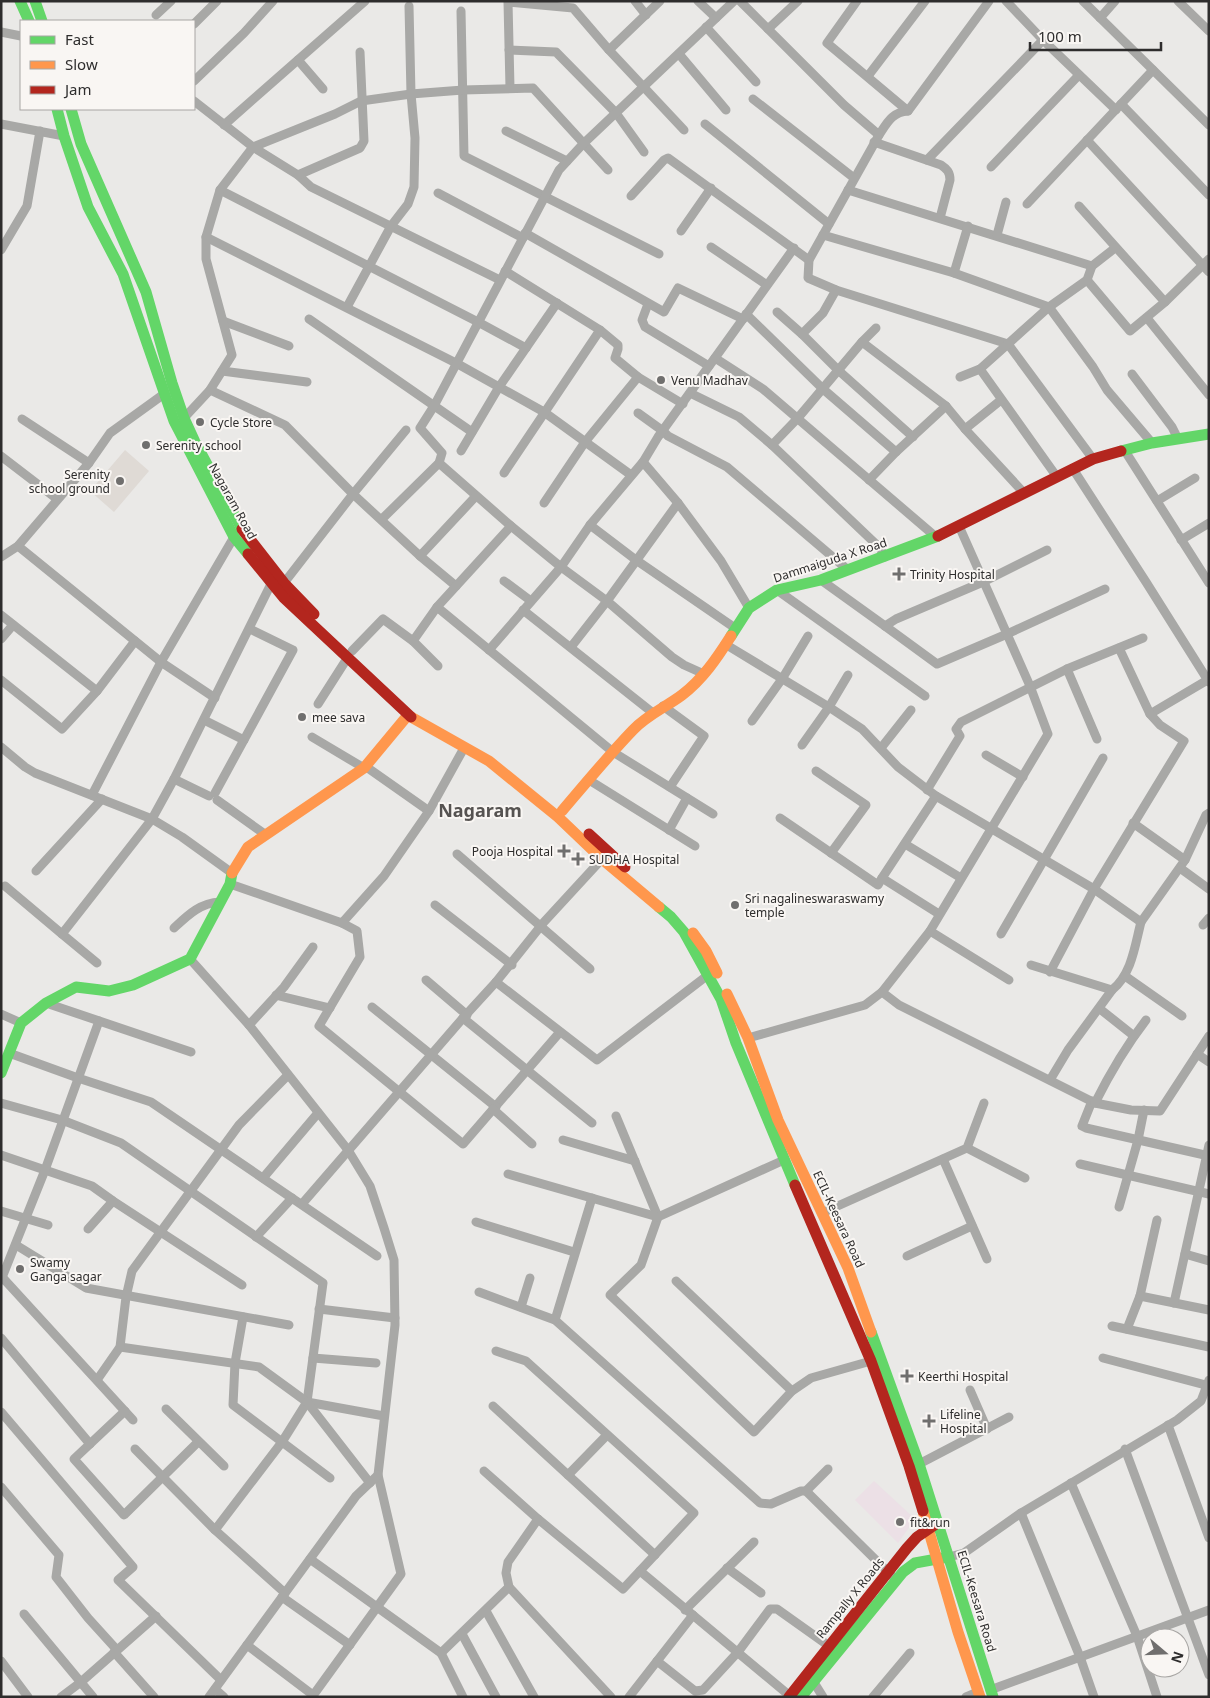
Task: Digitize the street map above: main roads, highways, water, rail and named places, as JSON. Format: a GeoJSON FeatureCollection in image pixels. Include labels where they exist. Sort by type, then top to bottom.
{"type":"FeatureCollection","features":[{"type":"Feature","properties":{"kind":"main road"},"geometry":{"type":"LineString","coordinates":[[20,1],[29,20]]}},
{"type":"Feature","properties":{"kind":"main road"},"geometry":{"type":"LineString","coordinates":[[35,1],[42,20]]}},
{"type":"Feature","properties":{"kind":"main road","name":"Nagaram Road"},"geometry":{"type":"LineString","coordinates":[[57,110],[88,207],[123,274],[184,418],[241,528],[284,583],[408,714],[489,761],[560,814]]}},
{"type":"Feature","properties":{"kind":"main road","name":"Nagaram Road"},"geometry":{"type":"LineString","coordinates":[[70,110],[81,144],[146,292],[164,394],[174,422],[234,538],[284,598],[350,654],[412,706],[449,731],[516,770],[560,814]]}},
{"type":"Feature","properties":{"kind":"main road","name":"Dammaiguda X Road"},"geometry":{"type":"LineString","coordinates":[[560,814],[632,730],[663,706],[681,696],[704,674],[713,664],[749,608],[777,590],[821,580],[936,537],[1093,459],[1152,443],[1209,434]]}},
{"type":"Feature","properties":{"kind":"main road"},"geometry":{"type":"LineString","coordinates":[[1,1073],[21,1023],[46,1003],[76,987],[108,991],[133,985],[190,958],[248,847],[365,767],[408,714]]}},
{"type":"Feature","properties":{"kind":"main road","name":"ECIL-Keesara Road"},"geometry":{"type":"LineString","coordinates":[[560,814],[602,859],[671,917],[684,932],[721,999],[767,1105],[778,1120],[848,1268],[919,1464],[933,1526]]}},
{"type":"Feature","properties":{"kind":"main road","name":"ECIL-Keesara Road"},"geometry":{"type":"LineString","coordinates":[[560,814],[679,913],[706,951],[748,1038],[784,1160],[871,1361],[933,1526],[991,1694]]}},
{"type":"Feature","properties":{"kind":"main road","name":"Rampally X Roads"},"geometry":{"type":"LineString","coordinates":[[793,1696],[813,1681],[892,1576],[917,1537],[933,1526]]}},
{"type":"Feature","properties":{"kind":"main road","name":"ECIL-Keesara Road"},"geometry":{"type":"LineString","coordinates":[[944,1558],[958,1632],[979,1695]]}},
{"type":"Feature","properties":{"kind":"main road","name":"Rampally X Roads"},"geometry":{"type":"LineString","coordinates":[[793,1696],[829,1646],[892,1576],[915,1563],[944,1558]]}},
{"type":"Feature","properties":{"kind":"place","name":"Venu Madhav"},"geometry":{"type":"Point","coordinates":[661,380]}},
{"type":"Feature","properties":{"kind":"place","name":"Cycle Store"},"geometry":{"type":"Point","coordinates":[200,422]}},
{"type":"Feature","properties":{"kind":"place","name":"Serenity school"},"geometry":{"type":"Point","coordinates":[146,445]}},
{"type":"Feature","properties":{"kind":"place","name":"Serenity school ground"},"geometry":{"type":"Point","coordinates":[120,481]}},
{"type":"Feature","properties":{"kind":"place","name":"Trinity Hospital"},"geometry":{"type":"Point","coordinates":[899,574]}},
{"type":"Feature","properties":{"kind":"place","name":"mee sava"},"geometry":{"type":"Point","coordinates":[302,717]}},
{"type":"Feature","properties":{"kind":"place","name":"Pooja Hospital"},"geometry":{"type":"Point","coordinates":[564,851]}},
{"type":"Feature","properties":{"kind":"place","name":"SUDHA Hospital"},"geometry":{"type":"Point","coordinates":[578,859]}},
{"type":"Feature","properties":{"kind":"place","name":"Sri nagalineswaraswamy temple"},"geometry":{"type":"Point","coordinates":[735,905]}},
{"type":"Feature","properties":{"kind":"place","name":"Swamy Ganga sagar"},"geometry":{"type":"Point","coordinates":[20,1269]}},
{"type":"Feature","properties":{"kind":"place","name":"Keerthi Hospital"},"geometry":{"type":"Point","coordinates":[907,1376]}},
{"type":"Feature","properties":{"kind":"place","name":"Lifeline Hospital"},"geometry":{"type":"Point","coordinates":[929,1421]}},
{"type":"Feature","properties":{"kind":"place","name":"fit&run"},"geometry":{"type":"Point","coordinates":[900,1522]}},
{"type":"Feature","properties":{"kind":"district","name":"Nagaram"},"geometry":{"type":"Point","coordinates":[480,810]}}]}
